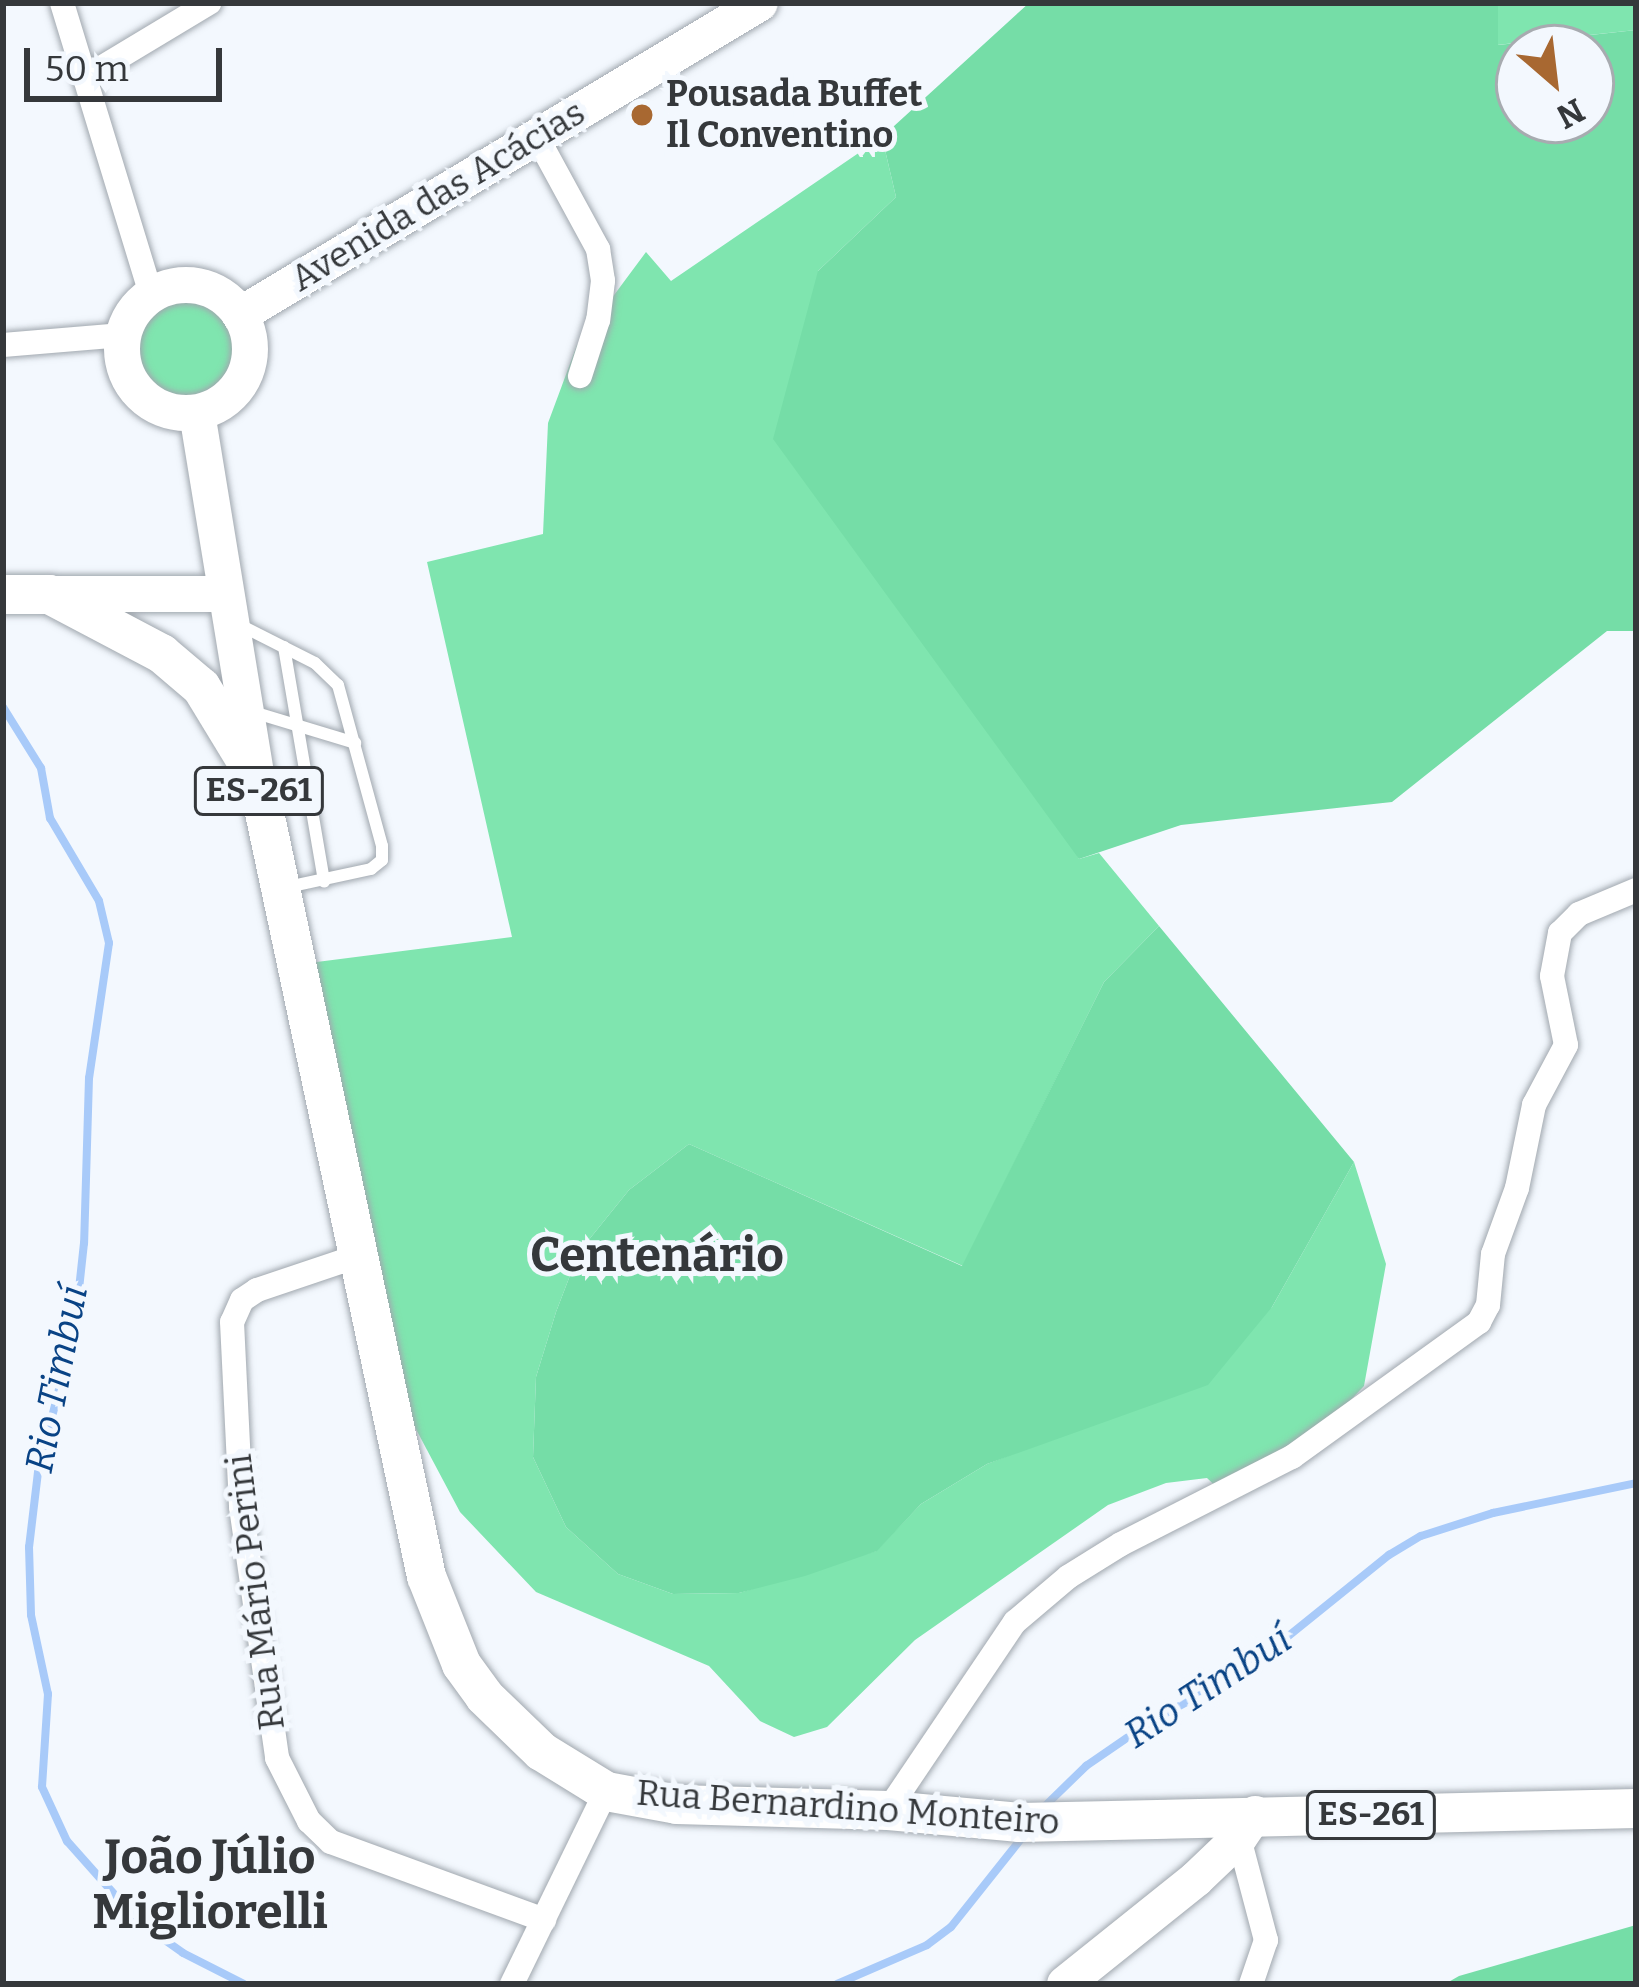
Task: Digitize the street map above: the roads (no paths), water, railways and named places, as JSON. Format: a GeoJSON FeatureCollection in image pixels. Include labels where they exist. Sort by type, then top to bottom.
{"type":"FeatureCollection","features":[{"type":"Feature","properties":{"kind":"main road","name":"ES-261"},"geometry":{"type":"LineString","coordinates":[[3,594],[49,594],[116,625],[201,687],[257,779],[361,1255]]}},
{"type":"Feature","properties":{"kind":"main road","name":"Rua Bernardino Monteiro"},"geometry":{"type":"LineString","coordinates":[[361,1255],[426,1576],[445,1632],[472,1680],[513,1728],[606,1791],[676,1804],[888,1810],[1019,1822],[1247,1826],[1636,1808]]}},
{"type":"Feature","properties":{"kind":"street"},"geometry":{"type":"LineString","coordinates":[[62,3],[151,295]]}},
{"type":"Feature","properties":{"kind":"street"},"geometry":{"type":"LineString","coordinates":[[86,77],[209,3]]}},
{"type":"Feature","properties":{"kind":"street","name":"Avenida das Acácias"},"geometry":{"type":"LineString","coordinates":[[240,315],[760,3]]}},
{"type":"Feature","properties":{"kind":"street"},"geometry":{"type":"LineString","coordinates":[[537,137],[598,249],[603,281],[598,320],[580,376]]}},
{"type":"Feature","properties":{"kind":"street"},"geometry":{"type":"LineString","coordinates":[[175,286],[200,286],[223,297],[240,315],[249,338],[244,374],[220,404],[197,412],[172,412],[149,402],[131,384],[122,361],[123,335],[133,313],[151,295],[175,286]]}},
{"type":"Feature","properties":{"kind":"street"},"geometry":{"type":"LineString","coordinates":[[3,345],[123,335]]}},
{"type":"Feature","properties":{"kind":"street"},"geometry":{"type":"LineString","coordinates":[[197,412],[257,779]]}},
{"type":"Feature","properties":{"kind":"street"},"geometry":{"type":"LineString","coordinates":[[49,594],[227,607]]}},
{"type":"Feature","properties":{"kind":"street"},"geometry":{"type":"LineString","coordinates":[[888,1810],[1015,1622],[1067,1577],[1121,1544],[1292,1457],[1463,1334],[1488,1305],[1493,1254],[1517,1188],[1534,1105],[1567,1045],[1552,976],[1560,933],[1579,914],[1636,890]]}},
{"type":"Feature","properties":{"kind":"street","name":"Rua Mário Perini"},"geometry":{"type":"LineString","coordinates":[[361,1255],[257,1290],[242,1300],[232,1322],[241,1507],[277,1758],[309,1821],[331,1842],[544,1921]]}},
{"type":"Feature","properties":{"kind":"street"},"geometry":{"type":"LineString","coordinates":[[512,1984],[606,1791]]}},
{"type":"Feature","properties":{"kind":"street"},"geometry":{"type":"LineString","coordinates":[[1065,1984],[1247,1826]]}},
{"type":"Feature","properties":{"kind":"street"},"geometry":{"type":"LineString","coordinates":[[1247,1826],[1266,1940],[1251,1984]]}},
{"type":"Feature","properties":{"kind":"lane"},"geometry":{"type":"LineString","coordinates":[[227,607],[329,672],[355,742],[382,860],[371,869],[324,882],[280,888]]}},
{"type":"Feature","properties":{"kind":"lane"},"geometry":{"type":"LineString","coordinates":[[284,647],[324,882]]}},
{"type":"Feature","properties":{"kind":"lane"},"geometry":{"type":"LineString","coordinates":[[245,710],[355,742]]}},
{"type":"Feature","properties":{"kind":"waterway","name":"Rio Timbuí"},"geometry":{"type":"LineString","coordinates":[[3,707],[41,768],[50,818],[99,901],[109,943],[89,1078],[84,1243],[75,1326],[38,1472],[29,1547],[31,1615],[48,1694],[42,1787],[67,1841],[138,1921],[183,1953],[244,1984]]}},
{"type":"Feature","properties":{"kind":"waterway","name":"Rio Timbuí"},"geometry":{"type":"LineString","coordinates":[[1044,1807],[1086,1766],[1153,1720],[1245,1671],[1389,1555],[1421,1536],[1493,1513],[1636,1483]]}},
{"type":"Feature","properties":{"kind":"waterway","name":"Rio Timbuí"},"geometry":{"type":"LineString","coordinates":[[837,1984],[927,1945],[951,1927],[1025,1834]]}},
{"type":"Feature","properties":{"kind":"place","name":"Pousada Buffet Il Conventino"},"geometry":{"type":"Point","coordinates":[642,115]}},
{"type":"Feature","properties":{"kind":"district","name":"Centenário"},"geometry":{"type":"Point","coordinates":[657,1256]}},
{"type":"Feature","properties":{"kind":"district","name":"João Júlio Migliorelli"},"geometry":{"type":"Point","coordinates":[210,1884]}}]}
